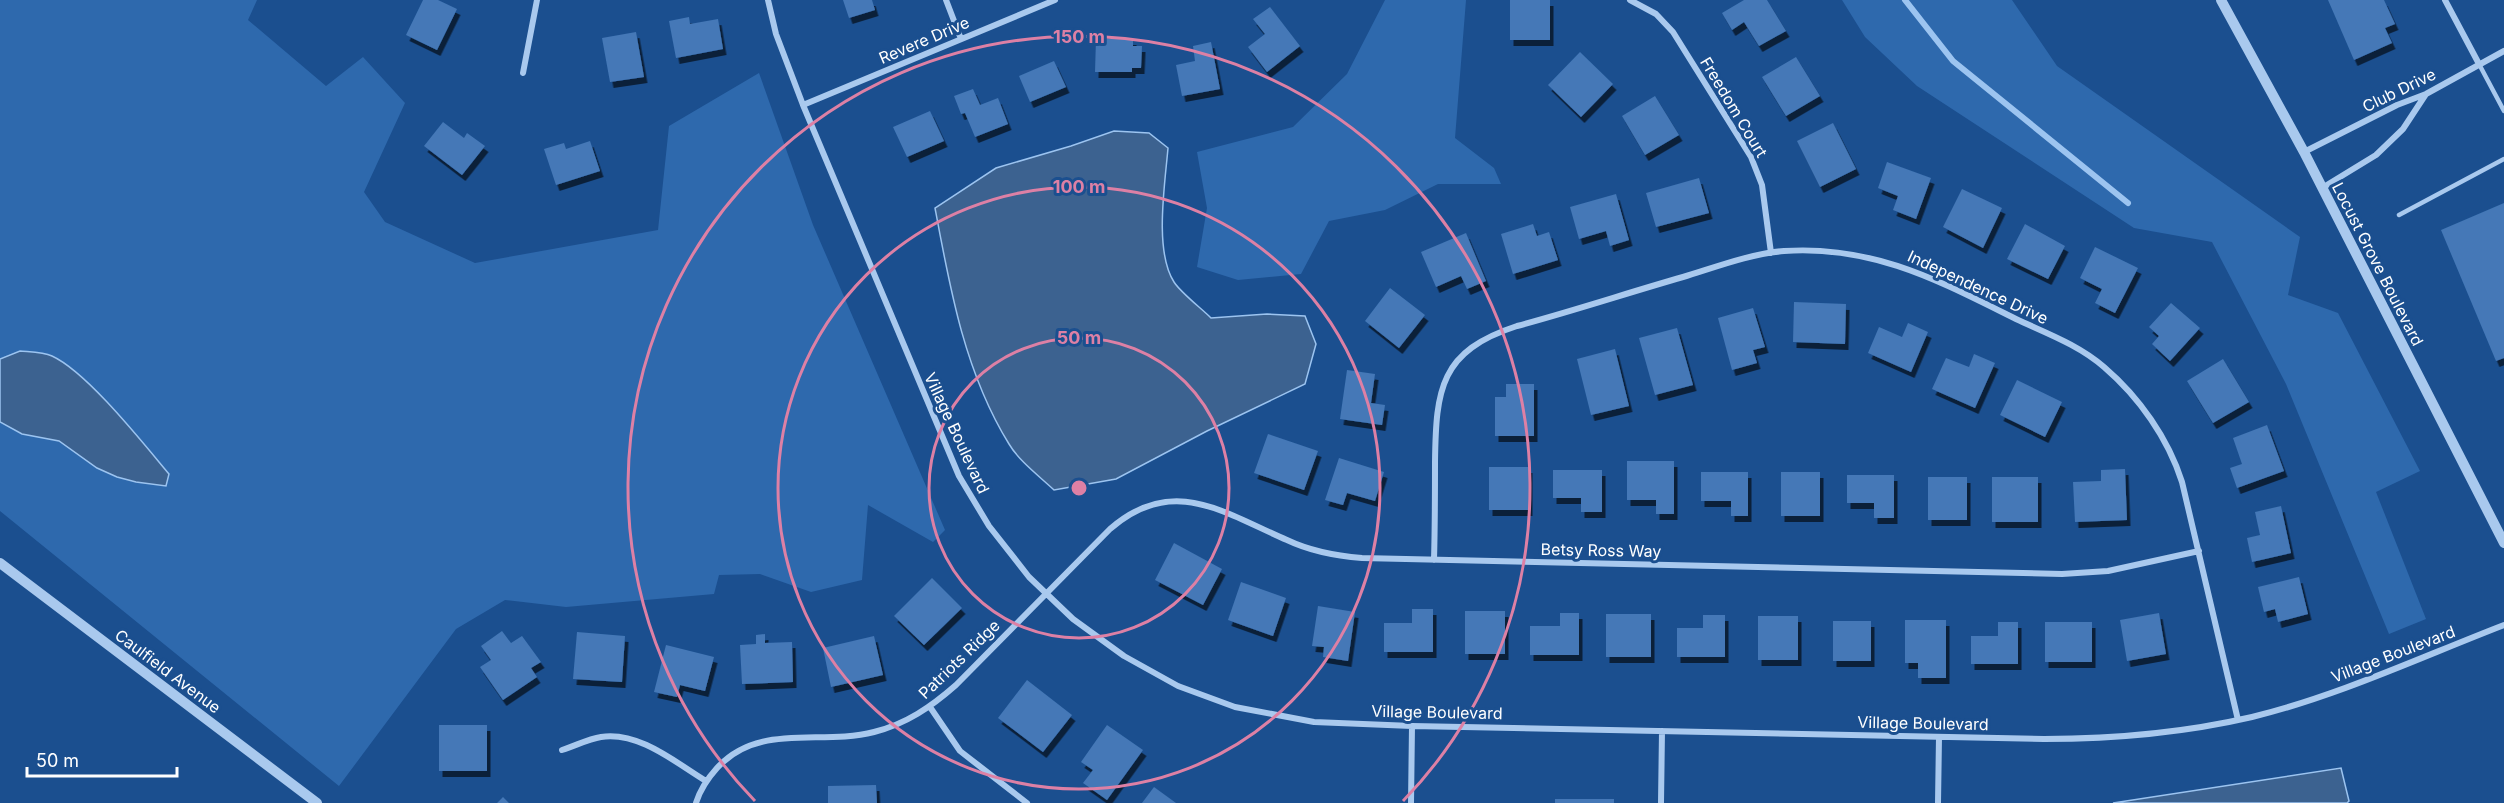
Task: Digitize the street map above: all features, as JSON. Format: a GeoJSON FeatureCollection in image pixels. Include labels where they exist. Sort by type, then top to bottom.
{"type":"FeatureCollection","features":[{"type":"Feature","properties":{"kind":"street"},"geometry":{"type":"LineString","coordinates":[[524,73],[537,0]]}},
{"type":"Feature","properties":{"kind":"street","name":"Village Boulevard"},"geometry":{"type":"LineString","coordinates":[[768,0],[776,34],[803,105],[959,476],[989,526],[1044,593],[1073,619],[1124,656],[1178,686],[1234,707],[1314,722],[1412,726],[2044,739],[2118,737],[2166,733],[2238,720],[2330,693],[2504,625]]}},
{"type":"Feature","properties":{"kind":"street"},"geometry":{"type":"LineString","coordinates":[[946,0],[961,39]]}},
{"type":"Feature","properties":{"kind":"street","name":"Revere Drive"},"geometry":{"type":"LineString","coordinates":[[803,105],[1055,0]]}},
{"type":"Feature","properties":{"kind":"street","name":"Freedom Court"},"geometry":{"type":"LineString","coordinates":[[1630,0],[1656,14],[1673,32],[1751,157],[1762,185],[1771,252]]}},
{"type":"Feature","properties":{"kind":"street","name":"Locust Grove Boulevard"},"geometry":{"type":"LineString","coordinates":[[2221,0],[2304,152],[2504,543]]}},
{"type":"Feature","properties":{"kind":"street"},"geometry":{"type":"LineString","coordinates":[[2445,0],[2479,64]]}},
{"type":"Feature","properties":{"kind":"street","name":"Club Drive"},"geometry":{"type":"LineString","coordinates":[[2304,152],[2397,105],[2426,94],[2504,51]]}},
{"type":"Feature","properties":{"kind":"street"},"geometry":{"type":"LineString","coordinates":[[2322,188],[2376,155],[2403,129],[2426,94]]}},
{"type":"Feature","properties":{"kind":"street","name":"Independence Drive"},"geometry":{"type":"LineString","coordinates":[[1434,560],[1438,401],[1448,374],[1470,348],[1491,335],[1511,328],[1744,258],[1771,252],[1817,250],[1843,253],[1909,268],[2090,356],[2125,387],[2168,446],[2182,482],[2238,720]]}},
{"type":"Feature","properties":{"kind":"street","name":"Betsy Ross Way"},"geometry":{"type":"LineString","coordinates":[[1044,593],[1118,522],[1137,510],[1174,502],[1199,502],[1289,541],[1323,552],[1362,558],[2062,574],[2108,571],[2199,551]]}},
{"type":"Feature","properties":{"kind":"street","name":"Caulfield Avenue"},"geometry":{"type":"LineString","coordinates":[[0,563],[317,803]]}},
{"type":"Feature","properties":{"kind":"street","name":"Patriots Ridge"},"geometry":{"type":"LineString","coordinates":[[696,803],[706,781],[730,755],[751,744],[776,738],[863,735],[894,726],[930,707],[956,685],[1044,593]]}},
{"type":"Feature","properties":{"kind":"street"},"geometry":{"type":"LineString","coordinates":[[930,707],[960,751],[1028,803]]}},
{"type":"Feature","properties":{"kind":"street"},"geometry":{"type":"LineString","coordinates":[[1411,803],[1412,726]]}},
{"type":"Feature","properties":{"kind":"street"},"geometry":{"type":"LineString","coordinates":[[1661,803],[1662,731]]}},
{"type":"Feature","properties":{"kind":"street"},"geometry":{"type":"LineString","coordinates":[[562,750],[603,737],[628,738],[651,747],[706,781]]}},
{"type":"Feature","properties":{"kind":"street"},"geometry":{"type":"LineString","coordinates":[[1938,803],[1940,737]]}},
{"type":"Feature","properties":{"kind":"lane"},"geometry":{"type":"LineString","coordinates":[[2479,64],[2504,111]]}},
{"type":"Feature","properties":{"kind":"lane"},"geometry":{"type":"LineString","coordinates":[[2399,215],[2504,159]]}},
{"type":"Feature","properties":{"kind":"shaded area"},"geometry":{"type":"Polygon","coordinates":[[[0,0],[257,0],[248,20],[326,86],[363,57],[405,103],[364,192],[385,222],[475,263],[658,230],[669,126],[759,73],[813,225],[945,530],[933,542],[868,505],[862,580],[811,592],[760,574],[719,575],[714,594],[566,607],[505,600],[456,629],[339,786],[0,511],[0,0]]]}},
{"type":"Feature","properties":{"kind":"shaded area"},"geometry":{"type":"Polygon","coordinates":[[[1385,0],[1466,0],[1455,138],[1494,168],[1501,184],[1438,184],[1385,210],[1329,221],[1301,274],[1238,280],[1197,267],[1207,208],[1197,152],[1293,127],[1347,74],[1385,0]]]}},
{"type":"Feature","properties":{"kind":"shaded area"},"geometry":{"type":"Polygon","coordinates":[[[1842,0],[2012,0],[2057,66],[2300,237],[2288,295],[2338,313],[2420,471],[2376,492],[2426,619],[2389,634],[2286,384],[2212,242],[2134,228],[1917,86],[1865,37],[1842,0]]]}},
{"type":"Feature","properties":{"kind":"shaded area"},"geometry":{"type":"Polygon","coordinates":[[[1114,131],[1149,133],[1168,148],[1162,217],[1164,253],[1168,269],[1181,291],[1211,318],[1267,314],[1305,316],[1316,344],[1305,384],[1207,431],[1116,479],[1054,490],[1013,450],[981,389],[953,300],[935,208],[996,168],[1114,131]]]}},
{"type":"Feature","properties":{"kind":"shaded area"},"geometry":{"type":"Polygon","coordinates":[[[20,351],[52,356],[66,364],[98,392],[169,474],[166,486],[117,477],[97,468],[59,441],[22,434],[0,422],[0,359],[20,351]]]}},
{"type":"Feature","properties":{"kind":"shaded area"},"geometry":{"type":"Polygon","coordinates":[[[2341,768],[2349,801],[2347,803],[2113,803],[2341,768]]]}},
{"type":"Feature","properties":{"kind":"building"},"geometry":{"type":"Polygon","coordinates":[[[423,0],[438,0],[457,9],[437,50],[406,35],[423,0]]]}},
{"type":"Feature","properties":{"kind":"building"},"geometry":{"type":"Polygon","coordinates":[[[843,0],[872,0],[875,10],[849,18],[843,0]]]}},
{"type":"Feature","properties":{"kind":"building"},"geometry":{"type":"Polygon","coordinates":[[[1510,0],[1550,0],[1550,40],[1510,40],[1510,0]]]}},
{"type":"Feature","properties":{"kind":"building"},"geometry":{"type":"Polygon","coordinates":[[[1744,0],[1767,0],[1786,31],[1759,46],[1744,22],[1732,30],[1722,13],[1744,0]]]}},
{"type":"Feature","properties":{"kind":"building"},"geometry":{"type":"Polygon","coordinates":[[[2328,0],[2384,0],[2395,24],[2385,28],[2392,43],[2354,60],[2328,0]]]}},
{"type":"Feature","properties":{"kind":"building"},"geometry":{"type":"Polygon","coordinates":[[[1270,7],[1300,46],[1267,72],[1248,47],[1265,34],[1253,19],[1270,7]]]}},
{"type":"Feature","properties":{"kind":"building"},"geometry":{"type":"Polygon","coordinates":[[[689,17],[690,24],[718,19],[723,49],[676,58],[669,21],[689,17]]]}},
{"type":"Feature","properties":{"kind":"building"},"geometry":{"type":"Polygon","coordinates":[[[636,32],[644,77],[610,82],[602,38],[636,32]]]}},
{"type":"Feature","properties":{"kind":"building"},"geometry":{"type":"Polygon","coordinates":[[[1096,39],[1133,39],[1133,46],[1142,46],[1141,68],[1132,68],[1132,72],[1095,72],[1096,39]]]}},
{"type":"Feature","properties":{"kind":"building"},"geometry":{"type":"Polygon","coordinates":[[[1211,42],[1220,89],[1182,96],[1176,65],[1195,61],[1193,46],[1211,42]]]}},
{"type":"Feature","properties":{"kind":"building"},"geometry":{"type":"Polygon","coordinates":[[[1580,52],[1613,84],[1581,117],[1548,85],[1580,52]]]}},
{"type":"Feature","properties":{"kind":"building"},"geometry":{"type":"Polygon","coordinates":[[[1796,57],[1820,96],[1786,116],[1762,77],[1796,57]]]}},
{"type":"Feature","properties":{"kind":"building"},"geometry":{"type":"Polygon","coordinates":[[[1054,61],[1066,87],[1030,102],[1019,76],[1054,61]]]}},
{"type":"Feature","properties":{"kind":"building"},"geometry":{"type":"Polygon","coordinates":[[[973,89],[980,105],[998,98],[1008,124],[975,137],[965,113],[961,114],[954,96],[973,89]]]}},
{"type":"Feature","properties":{"kind":"building"},"geometry":{"type":"Polygon","coordinates":[[[1655,96],[1679,135],[1645,155],[1622,116],[1655,96]]]}},
{"type":"Feature","properties":{"kind":"building"},"geometry":{"type":"Polygon","coordinates":[[[930,111],[944,141],[907,157],[893,127],[930,111]]]}},
{"type":"Feature","properties":{"kind":"building"},"geometry":{"type":"Polygon","coordinates":[[[443,122],[464,138],[467,133],[485,146],[462,175],[424,146],[443,122]]]}},
{"type":"Feature","properties":{"kind":"building"},"geometry":{"type":"Polygon","coordinates":[[[1833,123],[1856,169],[1820,187],[1797,141],[1833,123]]]}},
{"type":"Feature","properties":{"kind":"building"},"geometry":{"type":"Polygon","coordinates":[[[590,141],[600,171],[556,185],[544,149],[564,143],[566,149],[590,141]]]}},
{"type":"Feature","properties":{"kind":"building"},"geometry":{"type":"Polygon","coordinates":[[[1887,162],[1931,178],[1916,219],[1893,210],[1898,196],[1878,188],[1887,162]]]}},
{"type":"Feature","properties":{"kind":"building"},"geometry":{"type":"Polygon","coordinates":[[[1699,178],[1709,213],[1656,227],[1646,193],[1699,178]]]}},
{"type":"Feature","properties":{"kind":"building"},"geometry":{"type":"Polygon","coordinates":[[[1962,189],[2002,208],[1983,248],[1943,227],[1962,189]]]}},
{"type":"Feature","properties":{"kind":"building"},"geometry":{"type":"Polygon","coordinates":[[[1616,194],[1629,240],[1610,246],[1606,231],[1579,239],[1570,207],[1616,194]]]}},
{"type":"Feature","properties":{"kind":"building"},"geometry":{"type":"Polygon","coordinates":[[[2504,203],[2504,358],[2496,361],[2441,230],[2504,203]]]}},
{"type":"Feature","properties":{"kind":"building"},"geometry":{"type":"Polygon","coordinates":[[[1533,224],[1537,236],[1549,232],[1558,260],[1513,274],[1501,234],[1533,224]]]}},
{"type":"Feature","properties":{"kind":"building"},"geometry":{"type":"Polygon","coordinates":[[[2025,224],[2065,246],[2048,279],[2007,259],[2025,224]]]}},
{"type":"Feature","properties":{"kind":"building"},"geometry":{"type":"Polygon","coordinates":[[[1466,233],[1486,281],[1467,289],[1461,276],[1436,287],[1421,252],[1466,233]]]}},
{"type":"Feature","properties":{"kind":"building"},"geometry":{"type":"Polygon","coordinates":[[[2095,247],[2138,268],[2115,313],[2095,303],[2102,289],[2080,278],[2095,247]]]}},
{"type":"Feature","properties":{"kind":"building"},"geometry":{"type":"Polygon","coordinates":[[[1390,288],[1425,315],[1399,348],[1365,321],[1390,288]]]}},
{"type":"Feature","properties":{"kind":"building"},"geometry":{"type":"Polygon","coordinates":[[[1794,302],[1846,304],[1845,344],[1793,342],[1794,302]]]}},
{"type":"Feature","properties":{"kind":"building"},"geometry":{"type":"Polygon","coordinates":[[[2171,303],[2200,328],[2170,361],[2152,344],[2159,336],[2149,327],[2171,303]]]}},
{"type":"Feature","properties":{"kind":"building"},"geometry":{"type":"Polygon","coordinates":[[[1753,308],[1765,347],[1753,350],[1757,363],[1732,370],[1718,318],[1753,308]]]}},
{"type":"Feature","properties":{"kind":"building"},"geometry":{"type":"Polygon","coordinates":[[[1908,323],[1928,332],[1911,372],[1868,353],[1879,327],[1902,337],[1908,323]]]}},
{"type":"Feature","properties":{"kind":"building"},"geometry":{"type":"Polygon","coordinates":[[[1677,328],[1693,385],[1655,395],[1639,338],[1677,328]]]}},
{"type":"Feature","properties":{"kind":"building"},"geometry":{"type":"Polygon","coordinates":[[[1615,349],[1629,406],[1591,415],[1577,359],[1615,349]]]}},
{"type":"Feature","properties":{"kind":"building"},"geometry":{"type":"Polygon","coordinates":[[[1974,354],[1995,363],[1975,408],[1932,389],[1946,358],[1969,367],[1974,354]]]}},
{"type":"Feature","properties":{"kind":"building"},"geometry":{"type":"Polygon","coordinates":[[[2223,359],[2249,402],[2213,423],[2187,381],[2223,359]]]}},
{"type":"Feature","properties":{"kind":"building"},"geometry":{"type":"Polygon","coordinates":[[[1347,370],[1375,374],[1371,403],[1385,405],[1382,425],[1340,419],[1347,370]]]}},
{"type":"Feature","properties":{"kind":"building"},"geometry":{"type":"Polygon","coordinates":[[[2017,380],[2062,402],[2045,437],[2000,415],[2017,380]]]}},
{"type":"Feature","properties":{"kind":"building"},"geometry":{"type":"Polygon","coordinates":[[[1506,384],[1534,384],[1534,436],[1495,436],[1495,397],[1506,397],[1506,384]]]}},
{"type":"Feature","properties":{"kind":"building"},"geometry":{"type":"Polygon","coordinates":[[[2267,425],[2284,471],[2237,488],[2230,468],[2242,464],[2233,438],[2267,425]]]}},
{"type":"Feature","properties":{"kind":"building"},"geometry":{"type":"Polygon","coordinates":[[[1268,434],[1318,451],[1304,490],[1254,473],[1268,434]]]}},
{"type":"Feature","properties":{"kind":"building"},"geometry":{"type":"Polygon","coordinates":[[[1339,458],[1384,472],[1375,501],[1347,493],[1343,505],[1325,500],[1339,458]]]}},
{"type":"Feature","properties":{"kind":"building"},"geometry":{"type":"Polygon","coordinates":[[[1627,461],[1674,461],[1674,514],[1656,514],[1656,500],[1627,500],[1627,461]]]}},
{"type":"Feature","properties":{"kind":"building"},"geometry":{"type":"Polygon","coordinates":[[[1489,467],[1529,467],[1529,510],[1489,510],[1489,467]]]}},
{"type":"Feature","properties":{"kind":"building"},"geometry":{"type":"Polygon","coordinates":[[[2125,469],[2127,520],[2075,522],[2073,482],[2101,481],[2101,470],[2125,469]]]}},
{"type":"Feature","properties":{"kind":"building"},"geometry":{"type":"Polygon","coordinates":[[[1553,470],[1602,470],[1602,512],[1581,512],[1581,498],[1553,498],[1553,470]]]}},
{"type":"Feature","properties":{"kind":"building"},"geometry":{"type":"Polygon","coordinates":[[[1701,472],[1748,472],[1748,516],[1731,516],[1731,501],[1701,501],[1701,472]]]}},
{"type":"Feature","properties":{"kind":"building"},"geometry":{"type":"Polygon","coordinates":[[[1781,472],[1820,472],[1820,516],[1781,516],[1781,472]]]}},
{"type":"Feature","properties":{"kind":"building"},"geometry":{"type":"Polygon","coordinates":[[[1847,475],[1894,475],[1894,518],[1874,518],[1874,503],[1847,503],[1847,475]]]}},
{"type":"Feature","properties":{"kind":"building"},"geometry":{"type":"Polygon","coordinates":[[[1928,477],[1967,477],[1967,520],[1928,520],[1928,477]]]}},
{"type":"Feature","properties":{"kind":"building"},"geometry":{"type":"Polygon","coordinates":[[[1992,477],[2038,477],[2038,522],[1992,522],[1992,477]]]}},
{"type":"Feature","properties":{"kind":"building"},"geometry":{"type":"Polygon","coordinates":[[[2281,506],[2291,553],[2252,562],[2247,538],[2260,535],[2255,512],[2281,506]]]}},
{"type":"Feature","properties":{"kind":"building"},"geometry":{"type":"Polygon","coordinates":[[[1174,543],[1222,569],[1203,605],[1155,580],[1174,543]]]}},
{"type":"Feature","properties":{"kind":"building"},"geometry":{"type":"Polygon","coordinates":[[[2299,577],[2308,614],[2278,622],[2275,609],[2264,612],[2258,587],[2299,577]]]}},
{"type":"Feature","properties":{"kind":"building"},"geometry":{"type":"Polygon","coordinates":[[[932,578],[962,608],[924,645],[894,616],[932,578]]]}},
{"type":"Feature","properties":{"kind":"building"},"geometry":{"type":"Polygon","coordinates":[[[1241,582],[1286,598],[1273,636],[1228,620],[1241,582]]]}},
{"type":"Feature","properties":{"kind":"building"},"geometry":{"type":"Polygon","coordinates":[[[1318,606],[1355,612],[1348,661],[1323,657],[1324,647],[1312,646],[1318,606]]]}},
{"type":"Feature","properties":{"kind":"building"},"geometry":{"type":"Polygon","coordinates":[[[1412,609],[1433,609],[1433,652],[1384,652],[1384,623],[1412,623],[1412,609]]]}},
{"type":"Feature","properties":{"kind":"building"},"geometry":{"type":"Polygon","coordinates":[[[1465,611],[1505,611],[1505,654],[1465,654],[1465,611]]]}},
{"type":"Feature","properties":{"kind":"building"},"geometry":{"type":"Polygon","coordinates":[[[1560,613],[1579,613],[1579,655],[1530,655],[1530,626],[1560,626],[1560,613]]]}},
{"type":"Feature","properties":{"kind":"building"},"geometry":{"type":"Polygon","coordinates":[[[2159,613],[2166,654],[2127,661],[2120,620],[2159,613]]]}},
{"type":"Feature","properties":{"kind":"building"},"geometry":{"type":"Polygon","coordinates":[[[1606,614],[1651,614],[1651,657],[1606,657],[1606,614]]]}},
{"type":"Feature","properties":{"kind":"building"},"geometry":{"type":"Polygon","coordinates":[[[1703,615],[1725,615],[1725,657],[1677,657],[1677,628],[1703,628],[1703,615]]]}},
{"type":"Feature","properties":{"kind":"building"},"geometry":{"type":"Polygon","coordinates":[[[1758,616],[1798,616],[1798,660],[1758,660],[1758,616]]]}},
{"type":"Feature","properties":{"kind":"building"},"geometry":{"type":"Polygon","coordinates":[[[1905,620],[1946,620],[1946,678],[1918,678],[1918,663],[1905,663],[1905,620]]]}},
{"type":"Feature","properties":{"kind":"building"},"geometry":{"type":"Polygon","coordinates":[[[1833,621],[1871,621],[1871,661],[1833,661],[1833,621]]]}},
{"type":"Feature","properties":{"kind":"building"},"geometry":{"type":"Polygon","coordinates":[[[1998,622],[2018,622],[2018,664],[1971,664],[1971,636],[1998,636],[1998,622]]]}},
{"type":"Feature","properties":{"kind":"building"},"geometry":{"type":"Polygon","coordinates":[[[2045,622],[2092,622],[2092,662],[2045,662],[2045,622]]]}},
{"type":"Feature","properties":{"kind":"building"},"geometry":{"type":"Polygon","coordinates":[[[502,631],[511,643],[522,636],[541,662],[531,668],[537,677],[503,700],[480,667],[491,660],[481,646],[502,631]]]}},
{"type":"Feature","properties":{"kind":"building"},"geometry":{"type":"Polygon","coordinates":[[[577,632],[625,636],[622,682],[573,679],[577,632]]]}},
{"type":"Feature","properties":{"kind":"building"},"geometry":{"type":"Polygon","coordinates":[[[765,634],[765,643],[792,642],[793,682],[742,684],[740,645],[756,644],[756,635],[765,634]]]}},
{"type":"Feature","properties":{"kind":"building"},"geometry":{"type":"Polygon","coordinates":[[[874,636],[883,675],[831,687],[823,648],[874,636]]]}},
{"type":"Feature","properties":{"kind":"building"},"geometry":{"type":"Polygon","coordinates":[[[666,645],[714,657],[705,691],[680,685],[677,697],[654,692],[666,645]]]}},
{"type":"Feature","properties":{"kind":"building"},"geometry":{"type":"Polygon","coordinates":[[[1027,680],[1072,715],[1043,752],[998,718],[1027,680]]]}},
{"type":"Feature","properties":{"kind":"building"},"geometry":{"type":"Polygon","coordinates":[[[439,725],[487,725],[487,771],[439,771],[439,725]]]}},
{"type":"Feature","properties":{"kind":"building"},"geometry":{"type":"Polygon","coordinates":[[[1107,725],[1143,750],[1107,800],[1083,783],[1093,770],[1081,762],[1107,725]]]}},
{"type":"Feature","properties":{"kind":"building"},"geometry":{"type":"Polygon","coordinates":[[[876,785],[877,803],[828,803],[828,786],[876,785]]]}},
{"type":"Feature","properties":{"kind":"building"},"geometry":{"type":"Polygon","coordinates":[[[1154,787],[1176,803],[1142,803],[1154,787]]]}},
{"type":"Feature","properties":{"kind":"building"},"geometry":{"type":"Polygon","coordinates":[[[503,797],[509,803],[497,803],[503,797]]]}},
{"type":"Feature","properties":{"kind":"building"},"geometry":{"type":"Polygon","coordinates":[[[1555,799],[1614,799],[1614,803],[1555,803],[1555,799]]]}},
{"type":"Feature","properties":{"kind":"waterway"},"geometry":{"type":"LineString","coordinates":[[1905,0],[1953,61],[2128,203]]}}]}
